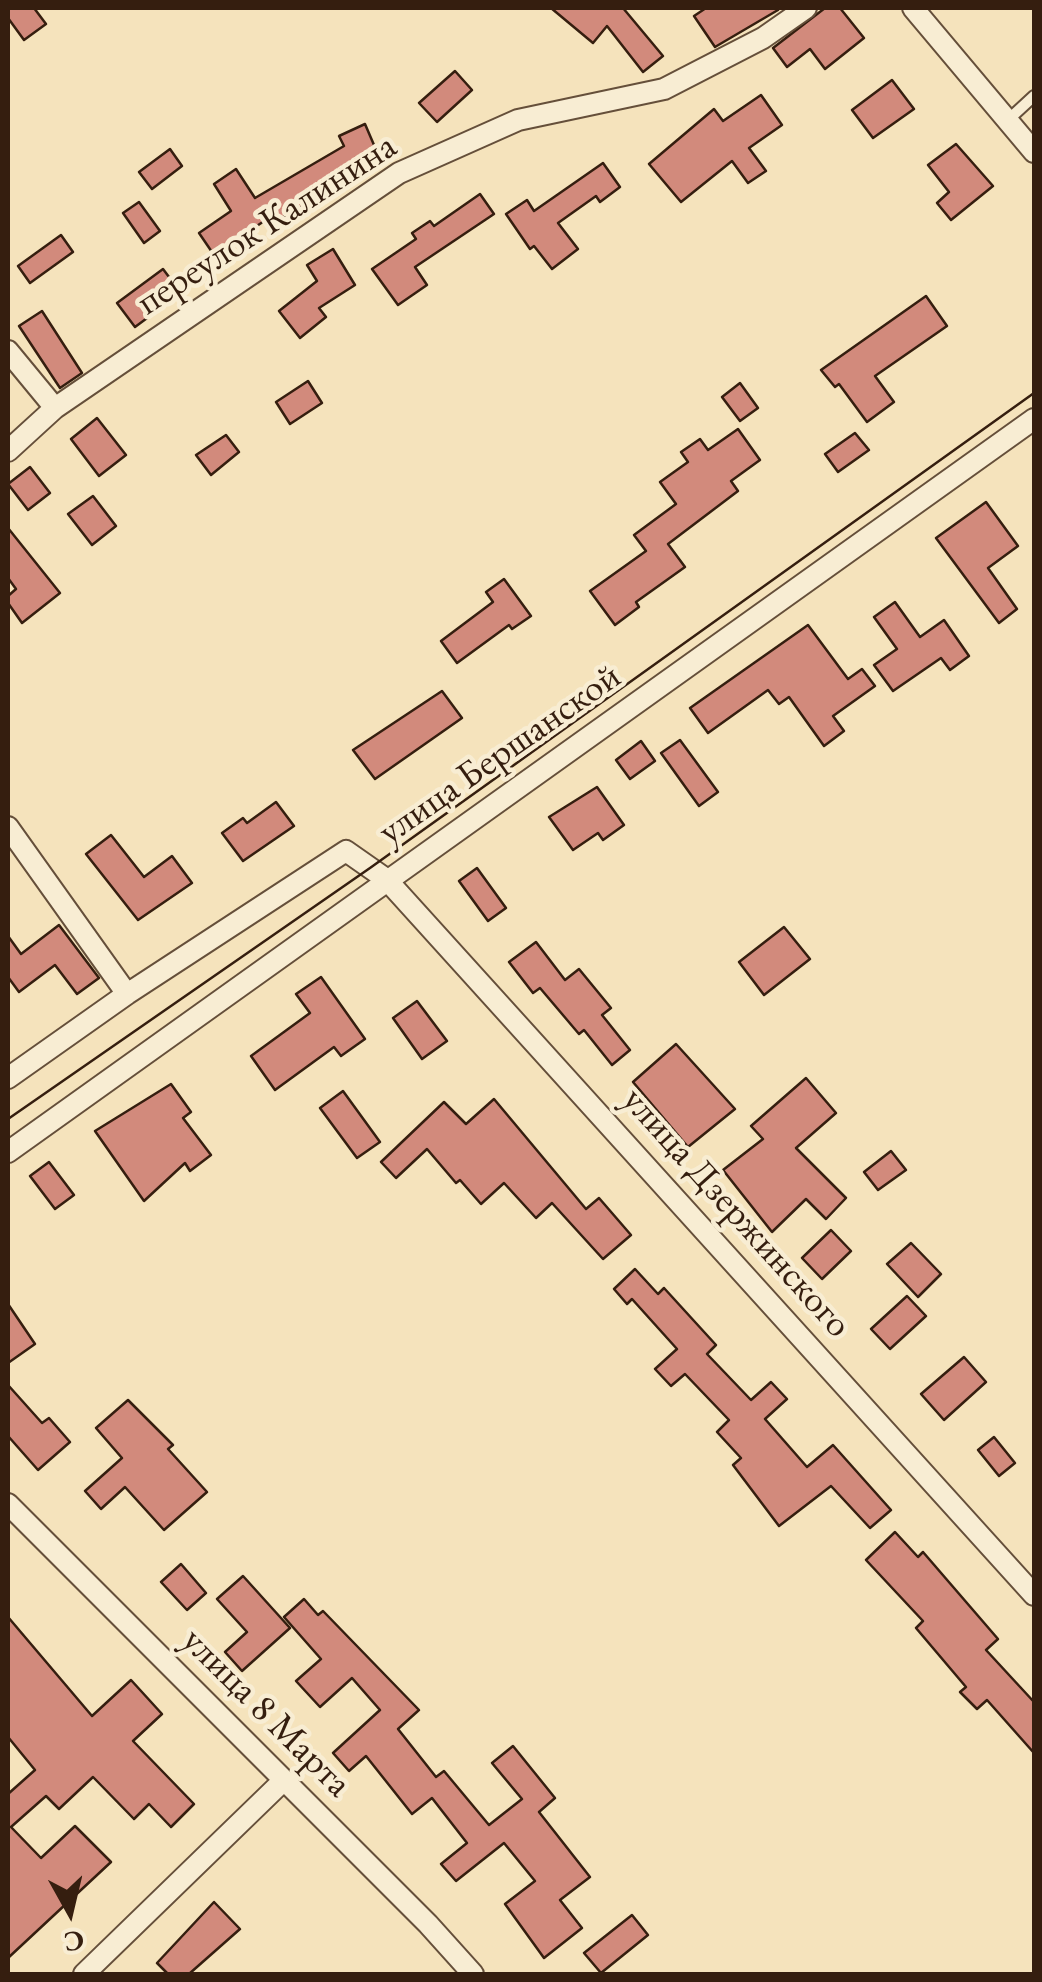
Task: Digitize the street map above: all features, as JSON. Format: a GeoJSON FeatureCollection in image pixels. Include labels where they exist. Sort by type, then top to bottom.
{"type":"FeatureCollection","features":[{"type":"Feature","properties":{"kind":"street","name":"переулок Калинина"},"geometry":{"type":"LineString","coordinates":[[8,450],[55,408],[400,173],[518,120],[664,89],[763,38],[806,8]]}},
{"type":"Feature","properties":{"kind":"street"},"geometry":{"type":"LineString","coordinates":[[912,8],[1034,152]]}},
{"type":"Feature","properties":{"kind":"street"},"geometry":{"type":"LineString","coordinates":[[8,351],[55,408]]}},
{"type":"Feature","properties":{"kind":"street","name":"улица Бершанской"},"geometry":{"type":"LineString","coordinates":[[8,1152],[1034,418]]}},
{"type":"Feature","properties":{"kind":"street"},"geometry":{"type":"LineString","coordinates":[[8,827],[127,994],[8,1078]]}},
{"type":"Feature","properties":{"kind":"street","name":"улица Дзержинского"},"geometry":{"type":"LineString","coordinates":[[127,994],[346,850],[386,879],[1034,1595]]}},
{"type":"Feature","properties":{"kind":"street","name":"улица 8 Марта"},"geometry":{"type":"LineString","coordinates":[[8,1504],[472,1974]]}},
{"type":"Feature","properties":{"kind":"street"},"geometry":{"type":"LineString","coordinates":[[84,1974],[284,1780]]}},
{"type":"Feature","properties":{"kind":"lane"},"geometry":{"type":"LineString","coordinates":[[1007,121],[1034,96]]}},
{"type":"Feature","properties":{"kind":"building"},"geometry":{"type":"Polygon","coordinates":[[[8,8],[34,8],[46,24],[24,40],[8,18],[8,8]]]}},
{"type":"Feature","properties":{"kind":"building"},"geometry":{"type":"Polygon","coordinates":[[[551,8],[623,8],[663,56],[643,72],[607,26],[593,43],[551,8]]]}},
{"type":"Feature","properties":{"kind":"building"},"geometry":{"type":"Polygon","coordinates":[[[706,8],[778,10],[715,47],[694,16],[706,8]]]}},
{"type":"Feature","properties":{"kind":"building"},"geometry":{"type":"Polygon","coordinates":[[[825,8],[840,8],[864,38],[825,69],[810,49],[787,67],[773,48],[825,8]]]}},
{"type":"Feature","properties":{"kind":"building"},"geometry":{"type":"Polygon","coordinates":[[[455,71],[472,90],[437,122],[419,103],[455,71]]]}},
{"type":"Feature","properties":{"kind":"building"},"geometry":{"type":"Polygon","coordinates":[[[892,80],[914,109],[873,138],[852,110],[892,80]]]}},
{"type":"Feature","properties":{"kind":"building"},"geometry":{"type":"Polygon","coordinates":[[[761,95],[782,125],[749,148],[766,171],[748,183],[732,161],[681,202],[649,164],[714,109],[723,121],[761,95]]]}},
{"type":"Feature","properties":{"kind":"building"},"geometry":{"type":"Polygon","coordinates":[[[365,124],[377,152],[338,170],[345,182],[276,221],[273,215],[214,255],[199,233],[231,211],[214,184],[236,169],[255,198],[344,146],[339,136],[365,124]]]}},
{"type":"Feature","properties":{"kind":"building"},"geometry":{"type":"Polygon","coordinates":[[[956,144],[993,186],[951,220],[937,203],[949,192],[928,165],[956,144]]]}},
{"type":"Feature","properties":{"kind":"building"},"geometry":{"type":"Polygon","coordinates":[[[170,149],[182,166],[152,189],[139,172],[170,149]]]}},
{"type":"Feature","properties":{"kind":"building"},"geometry":{"type":"Polygon","coordinates":[[[603,163],[620,187],[600,202],[596,196],[558,223],[578,249],[552,269],[534,246],[530,249],[506,214],[527,200],[534,211],[603,163]]]}},
{"type":"Feature","properties":{"kind":"building"},"geometry":{"type":"Polygon","coordinates":[[[480,194],[494,214],[415,267],[427,285],[398,305],[372,269],[416,239],[412,233],[430,221],[434,226],[480,194]]]}},
{"type":"Feature","properties":{"kind":"building"},"geometry":{"type":"Polygon","coordinates":[[[139,202],[160,231],[144,243],[123,213],[139,202]]]}},
{"type":"Feature","properties":{"kind":"building"},"geometry":{"type":"Polygon","coordinates":[[[61,235],[73,252],[30,283],[18,266],[61,235]]]}},
{"type":"Feature","properties":{"kind":"building"},"geometry":{"type":"Polygon","coordinates":[[[333,249],[355,285],[319,308],[326,317],[300,338],[279,311],[317,281],[307,265],[333,249]]]}},
{"type":"Feature","properties":{"kind":"building"},"geometry":{"type":"Polygon","coordinates":[[[163,269],[181,293],[135,327],[117,303],[163,269]]]}},
{"type":"Feature","properties":{"kind":"building"},"geometry":{"type":"Polygon","coordinates":[[[926,296],[947,326],[875,376],[894,402],[867,422],[839,384],[835,387],[821,370],[926,296]]]}},
{"type":"Feature","properties":{"kind":"building"},"geometry":{"type":"Polygon","coordinates":[[[42,311],[82,373],[60,388],[19,326],[42,311]]]}},
{"type":"Feature","properties":{"kind":"building"},"geometry":{"type":"Polygon","coordinates":[[[308,381],[322,403],[290,424],[276,402],[308,381]]]}},
{"type":"Feature","properties":{"kind":"building"},"geometry":{"type":"Polygon","coordinates":[[[740,383],[758,408],[740,421],[722,397],[740,383]]]}},
{"type":"Feature","properties":{"kind":"building"},"geometry":{"type":"Polygon","coordinates":[[[97,418],[126,455],[99,476],[71,439],[97,418]]]}},
{"type":"Feature","properties":{"kind":"building"},"geometry":{"type":"Polygon","coordinates":[[[738,429],[760,460],[731,481],[738,491],[668,544],[685,567],[636,602],[639,607],[615,625],[590,591],[646,551],[634,535],[676,504],[660,482],[688,462],[681,452],[700,439],[708,450],[738,429]]]}},
{"type":"Feature","properties":{"kind":"building"},"geometry":{"type":"Polygon","coordinates":[[[855,433],[869,450],[838,472],[825,454],[855,433]]]}},
{"type":"Feature","properties":{"kind":"building"},"geometry":{"type":"Polygon","coordinates":[[[226,435],[239,452],[211,475],[196,455],[226,435]]]}},
{"type":"Feature","properties":{"kind":"building"},"geometry":{"type":"Polygon","coordinates":[[[30,467],[50,493],[28,510],[8,484],[30,467]]]}},
{"type":"Feature","properties":{"kind":"building"},"geometry":{"type":"Polygon","coordinates":[[[93,496],[116,526],[92,545],[68,514],[93,496]]]}},
{"type":"Feature","properties":{"kind":"building"},"geometry":{"type":"Polygon","coordinates":[[[986,502],[1018,546],[988,568],[1017,609],[999,623],[936,538],[986,502]]]}},
{"type":"Feature","properties":{"kind":"building"},"geometry":{"type":"Polygon","coordinates":[[[8,528],[60,593],[22,623],[8,603],[8,596],[16,589],[8,578],[8,528]]]}},
{"type":"Feature","properties":{"kind":"building"},"geometry":{"type":"Polygon","coordinates":[[[504,579],[531,616],[512,629],[509,625],[457,663],[441,641],[493,602],[486,592],[504,579]]]}},
{"type":"Feature","properties":{"kind":"building"},"geometry":{"type":"Polygon","coordinates":[[[895,602],[920,637],[944,620],[969,656],[950,670],[941,658],[893,691],[874,665],[897,649],[874,617],[895,602]]]}},
{"type":"Feature","properties":{"kind":"building"},"geometry":{"type":"Polygon","coordinates":[[[808,625],[848,679],[862,669],[875,686],[833,716],[844,731],[824,746],[789,697],[779,704],[768,690],[708,733],[690,708],[808,625]]]}},
{"type":"Feature","properties":{"kind":"building"},"geometry":{"type":"Polygon","coordinates":[[[442,691],[462,718],[375,779],[353,750],[442,691]]]}},
{"type":"Feature","properties":{"kind":"building"},"geometry":{"type":"Polygon","coordinates":[[[680,740],[718,792],[699,806],[661,753],[680,740]]]}},
{"type":"Feature","properties":{"kind":"building"},"geometry":{"type":"Polygon","coordinates":[[[641,741],[655,761],[630,779],[616,760],[641,741]]]}},
{"type":"Feature","properties":{"kind":"building"},"geometry":{"type":"Polygon","coordinates":[[[597,787],[624,825],[603,840],[598,833],[573,850],[549,817],[597,787]]]}},
{"type":"Feature","properties":{"kind":"building"},"geometry":{"type":"Polygon","coordinates":[[[276,802],[294,826],[243,861],[222,833],[243,818],[247,823],[276,802]]]}},
{"type":"Feature","properties":{"kind":"building"},"geometry":{"type":"Polygon","coordinates":[[[111,835],[144,877],[172,856],[192,883],[138,920],[86,854],[111,835]]]}},
{"type":"Feature","properties":{"kind":"building"},"geometry":{"type":"Polygon","coordinates":[[[477,868],[506,908],[488,921],[459,881],[477,868]]]}},
{"type":"Feature","properties":{"kind":"building"},"geometry":{"type":"Polygon","coordinates":[[[59,925],[99,978],[77,994],[55,965],[19,992],[8,977],[8,936],[21,954],[59,925]]]}},
{"type":"Feature","properties":{"kind":"building"},"geometry":{"type":"Polygon","coordinates":[[[784,927],[810,959],[764,995],[739,962],[784,927]]]}},
{"type":"Feature","properties":{"kind":"building"},"geometry":{"type":"Polygon","coordinates":[[[536,942],[565,980],[579,969],[611,1008],[602,1015],[630,1050],[612,1065],[584,1030],[579,1034],[540,988],[533,993],[509,962],[536,942]]]}},
{"type":"Feature","properties":{"kind":"building"},"geometry":{"type":"Polygon","coordinates":[[[321,977],[365,1039],[341,1056],[334,1047],[275,1090],[251,1056],[310,1013],[296,994],[321,977]]]}},
{"type":"Feature","properties":{"kind":"building"},"geometry":{"type":"Polygon","coordinates":[[[417,1001],[447,1041],[422,1059],[393,1018],[417,1001]]]}},
{"type":"Feature","properties":{"kind":"building"},"geometry":{"type":"Polygon","coordinates":[[[676,1044],[735,1109],[688,1147],[633,1082],[676,1044]]]}},
{"type":"Feature","properties":{"kind":"building"},"geometry":{"type":"Polygon","coordinates":[[[806,1078],[836,1113],[796,1148],[846,1198],[826,1219],[806,1199],[772,1232],[723,1170],[763,1139],[751,1126],[806,1078]]]}},
{"type":"Feature","properties":{"kind":"building"},"geometry":{"type":"Polygon","coordinates":[[[171,1084],[191,1112],[183,1118],[211,1155],[190,1171],[185,1163],[144,1201],[95,1131],[171,1084]]]}},
{"type":"Feature","properties":{"kind":"building"},"geometry":{"type":"Polygon","coordinates":[[[343,1091],[380,1142],[357,1158],[320,1108],[343,1091]]]}},
{"type":"Feature","properties":{"kind":"building"},"geometry":{"type":"Polygon","coordinates":[[[494,1099],[586,1209],[599,1198],[631,1235],[603,1259],[552,1203],[536,1218],[504,1183],[481,1204],[460,1180],[456,1183],[427,1149],[396,1178],[381,1162],[444,1102],[466,1124],[494,1099]]]}},
{"type":"Feature","properties":{"kind":"building"},"geometry":{"type":"Polygon","coordinates":[[[891,1151],[906,1170],[878,1190],[864,1172],[891,1151]]]}},
{"type":"Feature","properties":{"kind":"building"},"geometry":{"type":"Polygon","coordinates":[[[49,1162],[74,1195],[55,1209],[30,1176],[49,1162]]]}},
{"type":"Feature","properties":{"kind":"building"},"geometry":{"type":"Polygon","coordinates":[[[831,1230],[851,1251],[822,1279],[802,1258],[831,1230]]]}},
{"type":"Feature","properties":{"kind":"building"},"geometry":{"type":"Polygon","coordinates":[[[911,1243],[941,1274],[918,1297],[887,1264],[911,1243]]]}},
{"type":"Feature","properties":{"kind":"building"},"geometry":{"type":"Polygon","coordinates":[[[635,1269],[658,1294],[664,1288],[716,1345],[707,1354],[751,1400],[771,1382],[787,1399],[765,1419],[807,1467],[833,1445],[891,1510],[870,1528],[831,1486],[779,1526],[733,1465],[741,1458],[717,1432],[729,1420],[685,1374],[671,1386],[655,1369],[677,1349],[632,1299],[627,1304],[614,1289],[635,1269]]]}},
{"type":"Feature","properties":{"kind":"building"},"geometry":{"type":"Polygon","coordinates":[[[907,1296],[926,1316],[890,1349],[871,1329],[907,1296]]]}},
{"type":"Feature","properties":{"kind":"building"},"geometry":{"type":"Polygon","coordinates":[[[8,1304],[35,1344],[8,1363],[8,1304]]]}},
{"type":"Feature","properties":{"kind":"building"},"geometry":{"type":"Polygon","coordinates":[[[964,1357],[986,1382],[944,1420],[921,1394],[964,1357]]]}},
{"type":"Feature","properties":{"kind":"building"},"geometry":{"type":"Polygon","coordinates":[[[8,1385],[42,1423],[49,1418],[70,1442],[38,1470],[8,1436],[8,1385]]]}},
{"type":"Feature","properties":{"kind":"building"},"geometry":{"type":"Polygon","coordinates":[[[128,1400],[173,1445],[168,1449],[207,1492],[164,1530],[125,1487],[101,1509],[85,1491],[122,1458],[96,1428],[128,1400]]]}},
{"type":"Feature","properties":{"kind":"building"},"geometry":{"type":"Polygon","coordinates":[[[994,1437],[1015,1463],[999,1476],[978,1450],[994,1437]]]}},
{"type":"Feature","properties":{"kind":"building"},"geometry":{"type":"Polygon","coordinates":[[[895,1532],[918,1557],[923,1552],[998,1639],[986,1650],[1034,1702],[1034,1753],[987,1700],[977,1709],[960,1692],[966,1687],[916,1628],[923,1621],[866,1560],[895,1532]]]}},
{"type":"Feature","properties":{"kind":"building"},"geometry":{"type":"Polygon","coordinates":[[[181,1564],[206,1593],[187,1610],[161,1582],[181,1564]]]}},
{"type":"Feature","properties":{"kind":"building"},"geometry":{"type":"Polygon","coordinates":[[[243,1576],[290,1628],[242,1671],[225,1652],[247,1632],[217,1599],[243,1576]]]}},
{"type":"Feature","properties":{"kind":"building"},"geometry":{"type":"Polygon","coordinates":[[[304,1599],[318,1615],[323,1611],[419,1710],[398,1729],[436,1777],[444,1771],[489,1825],[522,1799],[492,1763],[513,1746],[555,1798],[539,1812],[590,1877],[560,1900],[582,1928],[544,1958],[505,1904],[535,1881],[504,1843],[456,1881],[441,1864],[467,1843],[432,1798],[412,1814],[366,1756],[349,1771],[333,1753],[380,1710],[352,1678],[320,1707],[296,1681],[321,1659],[284,1617],[304,1599]]]}},
{"type":"Feature","properties":{"kind":"building"},"geometry":{"type":"Polygon","coordinates":[[[8,1617],[92,1716],[131,1680],[162,1714],[133,1741],[194,1804],[171,1827],[149,1804],[134,1819],[93,1777],[59,1809],[46,1796],[11,1827],[41,1858],[75,1826],[111,1862],[8,1958],[8,1794],[35,1770],[8,1737],[8,1617]]]}},
{"type":"Feature","properties":{"kind":"building"},"geometry":{"type":"Polygon","coordinates":[[[214,1902],[240,1929],[189,1974],[168,1974],[157,1963],[214,1902]]]}},
{"type":"Feature","properties":{"kind":"building"},"geometry":{"type":"Polygon","coordinates":[[[632,1915],[648,1935],[601,1973],[584,1953],[632,1915]]]}},
{"type":"Feature","properties":{"kind":"tram line"},"geometry":{"type":"LineString","coordinates":[[8,1119],[370,868],[1034,393]]}}]}
